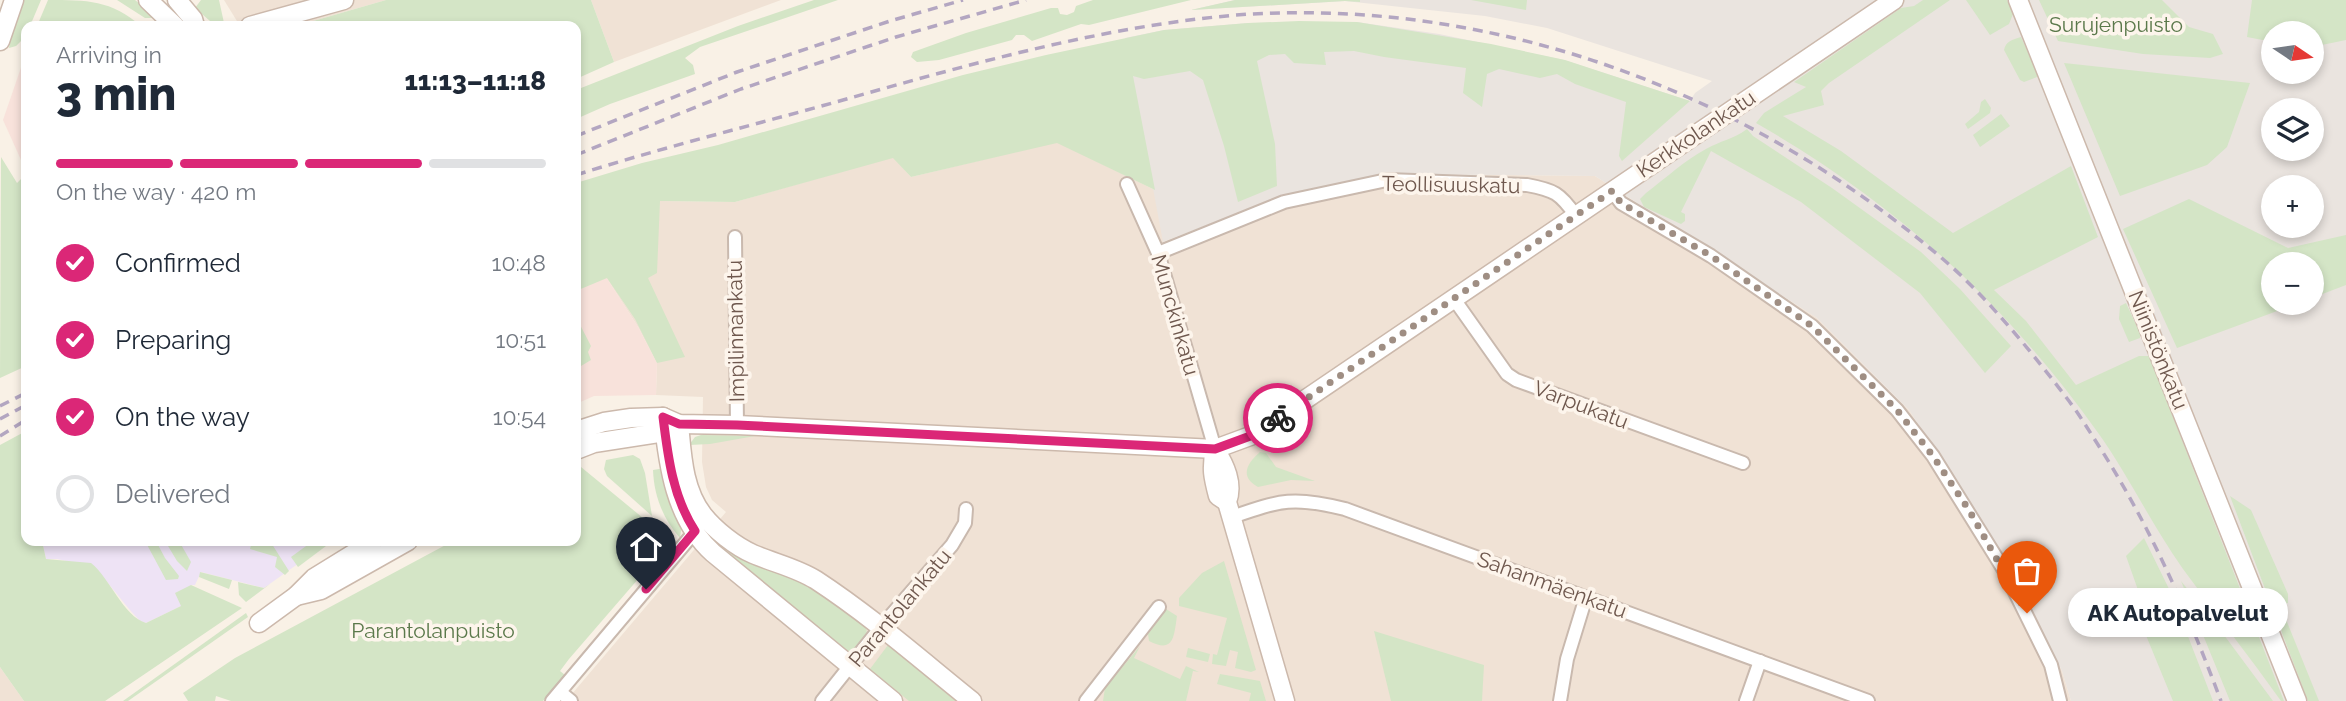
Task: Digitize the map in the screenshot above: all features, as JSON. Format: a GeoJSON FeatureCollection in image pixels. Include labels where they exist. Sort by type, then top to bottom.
{"type":"FeatureCollection","features":[{"type":"Feature","properties":{"kind":"main road"},"geometry":{"type":"LineString","coordinates":[[0,41],[14,0]]}},
{"type":"Feature","properties":{"kind":"main road"},"geometry":{"type":"LineString","coordinates":[[148,0],[170,21]]}},
{"type":"Feature","properties":{"kind":"main road"},"geometry":{"type":"LineString","coordinates":[[177,0],[194,21]]}},
{"type":"Feature","properties":{"kind":"main road"},"geometry":{"type":"LineString","coordinates":[[268,21],[344,0]]}},
{"type":"Feature","properties":{"kind":"main road","name":"Kerkkolankatu"},"geometry":{"type":"LineString","coordinates":[[1215,449],[1253,435],[1894,0]]}},
{"type":"Feature","properties":{"kind":"main road","name":"Niinistönkatu"},"geometry":{"type":"LineString","coordinates":[[2018,0],[2297,701]]}},
{"type":"Feature","properties":{"kind":"main road"},"geometry":{"type":"LineString","coordinates":[[581,429],[631,418],[669,425],[737,425],[1215,449]]}},
{"type":"Feature","properties":{"kind":"main road"},"geometry":{"type":"LineString","coordinates":[[581,448],[669,425]]}},
{"type":"Feature","properties":{"kind":"main road"},"geometry":{"type":"LineString","coordinates":[[669,425],[687,486],[713,553],[893,701]]}},
{"type":"Feature","properties":{"kind":"main road","name":"Munckinkatu"},"geometry":{"type":"LineString","coordinates":[[1215,449],[1224,463],[1231,492],[1230,510],[1285,701]]}},
{"type":"Feature","properties":{"kind":"main road"},"geometry":{"type":"LineString","coordinates":[[701,525],[750,553],[798,570],[816,580],[881,627],[972,701]]}},
{"type":"Feature","properties":{"kind":"main road"},"geometry":{"type":"LineString","coordinates":[[259,623],[296,596],[314,578],[366,546]]}},
{"type":"Feature","properties":{"kind":"main road"},"geometry":{"type":"LineString","coordinates":[[296,596],[321,590],[399,546]]}},
{"type":"Feature","properties":{"kind":"street","name":"Teollisuuskatu"},"geometry":{"type":"LineString","coordinates":[[1158,253],[1284,202],[1387,180],[1527,185],[1560,194],[1576,216]]}},
{"type":"Feature","properties":{"kind":"street","name":"Munckinkatu"},"geometry":{"type":"LineString","coordinates":[[1127,184],[1158,253],[1215,449]]}},
{"type":"Feature","properties":{"kind":"street"},"geometry":{"type":"LineString","coordinates":[[1612,191],[1621,203],[1711,256],[1812,326],[1897,410],[1933,456],[2004,570],[2051,665],[2060,701]]}},
{"type":"Feature","properties":{"kind":"street","name":"Impilinnankatu"},"geometry":{"type":"LineString","coordinates":[[735,237],[737,425]]}},
{"type":"Feature","properties":{"kind":"street","name":"Varpukatu"},"geometry":{"type":"LineString","coordinates":[[1454,299],[1507,374],[1516,380],[1743,463]]}},
{"type":"Feature","properties":{"kind":"street","name":"Sahanmäenkatu"},"geometry":{"type":"LineString","coordinates":[[1230,510],[1285,501],[1320,503],[1345,509],[1868,701]]}},
{"type":"Feature","properties":{"kind":"street","name":"Parantolankatu"},"geometry":{"type":"LineString","coordinates":[[822,701],[957,538],[965,523],[966,509]]}},
{"type":"Feature","properties":{"kind":"street"},"geometry":{"type":"LineString","coordinates":[[570,701],[556,697],[701,525]]}},
{"type":"Feature","properties":{"kind":"street"},"geometry":{"type":"LineString","coordinates":[[1560,701],[1567,659],[1586,597]]}},
{"type":"Feature","properties":{"kind":"street"},"geometry":{"type":"LineString","coordinates":[[1086,701],[1159,607]]}},
{"type":"Feature","properties":{"kind":"street"},"geometry":{"type":"LineString","coordinates":[[1746,701],[1760,661]]}},
{"type":"Feature","properties":{"kind":"shaded area"},"geometry":{"type":"Polygon","coordinates":[[[224,0],[386,0],[313,21],[237,21],[224,0]]]}},
{"type":"Feature","properties":{"kind":"shaded area"},"geometry":{"type":"Polygon","coordinates":[[[591,0],[781,0],[614,62],[591,0]]]}},
{"type":"Feature","properties":{"kind":"shaded area"},"geometry":{"type":"Polygon","coordinates":[[[1235,0],[2346,0],[2346,701],[2071,701],[2062,671],[2008,566],[1909,410],[1817,318],[1595,176],[1384,174],[1282,196],[1163,242],[1125,38],[1164,30],[1248,23],[1357,22],[1439,34],[1564,60],[1690,101],[1695,93],[1712,81],[1547,28],[1485,16],[1345,1],[1191,10],[1235,0]]]}},
{"type":"Feature","properties":{"kind":"shaded area"},"geometry":{"type":"Polygon","coordinates":[[[21,68],[21,160],[3,120],[21,68]]]}},
{"type":"Feature","properties":{"kind":"shaded area"},"geometry":{"type":"Polygon","coordinates":[[[1057,142],[1155,190],[1164,242],[1282,196],[1384,174],[1595,176],[1817,318],[1909,410],[2008,566],[2062,671],[2071,701],[566,701],[726,512],[712,500],[706,487],[702,462],[703,397],[656,395],[657,363],[606,277],[660,201],[735,202],[893,157],[911,177],[1057,142]]]}},
{"type":"Feature","properties":{"kind":"shaded area"},"geometry":{"type":"Polygon","coordinates":[[[606,277],[657,363],[656,395],[594,396],[581,402],[581,289],[606,277]]]}},
{"type":"Feature","properties":{"kind":"shaded area"},"geometry":{"type":"Polygon","coordinates":[[[43,546],[323,546],[264,588],[201,572],[181,606],[146,623],[140,621],[129,609],[95,567],[46,559],[43,546]]]}},
{"type":"Feature","properties":{"kind":"shaded area"},"geometry":{"type":"Polygon","coordinates":[[[0,667],[24,701],[0,701],[0,667]]]}},
{"type":"Feature","properties":{"kind":"green space"},"geometry":{"type":"Polygon","coordinates":[[[22,0],[41,0],[32,21],[21,21],[21,41],[9,48],[11,31],[22,0]]]}},
{"type":"Feature","properties":{"kind":"green space"},"geometry":{"type":"Polygon","coordinates":[[[48,0],[75,0],[109,6],[135,21],[39,21],[48,0]]]}},
{"type":"Feature","properties":{"kind":"green space"},"geometry":{"type":"Polygon","coordinates":[[[117,0],[135,0],[158,18],[145,18],[117,0]]]}},
{"type":"Feature","properties":{"kind":"green space"},"geometry":{"type":"Polygon","coordinates":[[[201,0],[219,0],[224,21],[210,21],[195,8],[201,0]]]}},
{"type":"Feature","properties":{"kind":"green space"},"geometry":{"type":"Polygon","coordinates":[[[386,0],[591,0],[614,62],[581,77],[581,21],[313,21],[386,0]]]}},
{"type":"Feature","properties":{"kind":"green space"},"geometry":{"type":"Polygon","coordinates":[[[814,0],[838,0],[700,47],[685,58],[693,65],[695,74],[581,117],[581,88],[738,26],[814,0]]]}},
{"type":"Feature","properties":{"kind":"green space"},"geometry":{"type":"Polygon","coordinates":[[[1093,0],[1191,0],[1089,25],[1081,24],[1032,41],[1024,35],[1016,35],[1012,40],[939,60],[917,62],[911,57],[913,52],[966,33],[1051,8],[1058,8],[1060,14],[1067,15],[1074,12],[1076,6],[1093,0]]]}},
{"type":"Feature","properties":{"kind":"green space"},"geometry":{"type":"Polygon","coordinates":[[[1235,0],[1360,0],[1360,2],[1191,10],[1235,0]]]}},
{"type":"Feature","properties":{"kind":"green space"},"geometry":{"type":"Polygon","coordinates":[[[1471,0],[1527,0],[1526,10],[1471,0]]]}},
{"type":"Feature","properties":{"kind":"green space"},"geometry":{"type":"Polygon","coordinates":[[[1923,0],[1950,0],[1829,83],[1821,91],[1824,105],[1783,116],[1841,151],[1953,233],[2071,166],[2098,237],[1994,290],[2026,321],[2076,385],[2139,356],[2149,356],[2284,701],[2281,701],[2183,569],[2096,430],[2023,338],[1943,257],[1900,221],[1854,186],[1756,123],[1764,113],[1806,87],[1794,82],[1901,8],[1914,6],[1923,0]]]}},
{"type":"Feature","properties":{"kind":"green space"},"geometry":{"type":"Polygon","coordinates":[[[1966,0],[2007,0],[2013,14],[2009,24],[1990,35],[1966,0]]]}},
{"type":"Feature","properties":{"kind":"green space","name":"Surujenpuisto"},"geometry":{"type":"Polygon","coordinates":[[[2039,0],[2162,0],[2189,27],[2213,34],[2223,54],[2210,58],[2143,54],[2058,41],[2039,0]]]}},
{"type":"Feature","properties":{"kind":"green space"},"geometry":{"type":"Polygon","coordinates":[[[2252,0],[2346,0],[2346,40],[2324,45],[2324,21],[2261,21],[2261,40],[2247,37],[2252,0]]]}},
{"type":"Feature","properties":{"kind":"green space"},"geometry":{"type":"Polygon","coordinates":[[[1357,22],[1491,44],[1565,60],[1690,101],[1622,161],[1619,156],[1626,102],[1575,84],[1557,74],[1540,78],[1499,69],[1487,74],[1482,107],[1463,93],[1466,68],[1354,51],[1324,52],[1326,65],[1294,63],[1285,54],[1269,55],[1257,61],[1275,144],[1277,186],[1238,202],[1203,80],[1190,71],[1144,79],[1133,76],[1155,190],[1057,143],[911,177],[893,158],[735,202],[660,201],[657,273],[648,278],[685,357],[657,363],[635,319],[607,278],[581,289],[581,181],[963,75],[1046,55],[1164,30],[1248,23],[1357,22]]]}},
{"type":"Feature","properties":{"kind":"green space"},"geometry":{"type":"Polygon","coordinates":[[[2021,37],[2037,73],[2037,77],[2024,82],[2020,80],[2004,50],[2008,43],[2021,37]]]}},
{"type":"Feature","properties":{"kind":"green space"},"geometry":{"type":"Polygon","coordinates":[[[2064,63],[2250,83],[2227,147],[2207,165],[2120,196],[2064,63]]]}},
{"type":"Feature","properties":{"kind":"green space"},"geometry":{"type":"Polygon","coordinates":[[[1985,99],[1991,108],[1990,113],[1968,129],[1965,124],[1979,112],[1981,102],[1985,99]]]}},
{"type":"Feature","properties":{"kind":"green space"},"geometry":{"type":"Polygon","coordinates":[[[2001,114],[2010,126],[1980,147],[1973,135],[2001,114]]]}},
{"type":"Feature","properties":{"kind":"green space"},"geometry":{"type":"Polygon","coordinates":[[[1747,129],[1753,136],[1921,252],[1960,289],[2011,346],[1985,373],[1920,293],[1801,202],[1711,151],[1681,212],[1685,214],[1685,221],[1681,224],[1644,207],[1640,199],[1683,164],[1706,149],[1747,129]]]}},
{"type":"Feature","properties":{"kind":"green space"},"geometry":{"type":"Polygon","coordinates":[[[1,157],[17,183],[21,179],[21,368],[0,378],[1,157]]]}},
{"type":"Feature","properties":{"kind":"green space"},"geometry":{"type":"Polygon","coordinates":[[[2189,199],[2261,235],[2261,238],[2268,238],[2288,248],[2346,235],[2346,285],[2324,293],[2324,252],[2261,252],[2261,315],[2266,315],[2177,348],[2123,229],[2189,199]]]}},
{"type":"Feature","properties":{"kind":"green space"},"geometry":{"type":"Polygon","coordinates":[[[2126,303],[2140,333],[2140,338],[2129,342],[2119,319],[2120,306],[2126,303]]]}},
{"type":"Feature","properties":{"kind":"green space"},"geometry":{"type":"Polygon","coordinates":[[[581,327],[591,346],[588,352],[591,360],[581,366],[581,327]]]}},
{"type":"Feature","properties":{"kind":"green space"},"geometry":{"type":"Polygon","coordinates":[[[21,434],[21,546],[43,546],[46,559],[91,563],[130,613],[146,623],[181,606],[175,593],[191,585],[242,608],[105,701],[24,701],[0,667],[0,445],[21,434]]]}},
{"type":"Feature","properties":{"kind":"green space"},"geometry":{"type":"Polygon","coordinates":[[[755,436],[689,445],[695,437],[755,436]]]}},
{"type":"Feature","properties":{"kind":"green space"},"geometry":{"type":"Polygon","coordinates":[[[1260,452],[1266,453],[1276,467],[1315,481],[1291,480],[1258,487],[1248,479],[1247,470],[1260,452]]]}},
{"type":"Feature","properties":{"kind":"green space"},"geometry":{"type":"Polygon","coordinates":[[[633,455],[640,459],[645,473],[652,516],[607,476],[604,469],[606,460],[633,455]]]}},
{"type":"Feature","properties":{"kind":"green space","name":"Parantolanpuisto"},"geometry":{"type":"Polygon","coordinates":[[[581,467],[671,541],[569,659],[560,671],[565,675],[543,701],[231,701],[216,696],[215,701],[188,701],[183,693],[235,658],[444,546],[581,546],[581,467]]]}},
{"type":"Feature","properties":{"kind":"green space"},"geometry":{"type":"Polygon","coordinates":[[[665,468],[682,524],[680,538],[664,515],[655,489],[653,470],[665,468]]]}},
{"type":"Feature","properties":{"kind":"green space"},"geometry":{"type":"Polygon","coordinates":[[[2230,496],[2251,510],[2288,594],[2288,603],[2276,602],[2267,594],[2230,496]]]}},
{"type":"Feature","properties":{"kind":"green space"},"geometry":{"type":"Polygon","coordinates":[[[2144,538],[2172,595],[2213,701],[2173,701],[2136,611],[2144,607],[2126,556],[2144,538]]]}},
{"type":"Feature","properties":{"kind":"green space"},"geometry":{"type":"Polygon","coordinates":[[[728,544],[788,571],[866,625],[867,635],[857,648],[848,651],[723,550],[728,544]]]}},
{"type":"Feature","properties":{"kind":"green space"},"geometry":{"type":"Polygon","coordinates":[[[148,546],[159,546],[179,576],[178,579],[166,580],[148,546]]]}},
{"type":"Feature","properties":{"kind":"green space"},"geometry":{"type":"Polygon","coordinates":[[[168,546],[182,546],[191,562],[187,571],[168,546]]]}},
{"type":"Feature","properties":{"kind":"green space"},"geometry":{"type":"Polygon","coordinates":[[[251,546],[273,546],[289,571],[285,575],[275,567],[277,557],[250,549],[251,546]]]}},
{"type":"Feature","properties":{"kind":"green space"},"geometry":{"type":"Polygon","coordinates":[[[306,546],[326,546],[298,567],[291,557],[306,546]]]}},
{"type":"Feature","properties":{"kind":"green space"},"geometry":{"type":"Polygon","coordinates":[[[1224,561],[1256,670],[1251,672],[1235,668],[1238,652],[1230,650],[1226,666],[1212,664],[1213,654],[1217,655],[1227,618],[1179,606],[1179,598],[1202,573],[1224,561]]]}},
{"type":"Feature","properties":{"kind":"green space"},"geometry":{"type":"Polygon","coordinates":[[[200,572],[232,580],[229,589],[199,577],[200,572]]]}},
{"type":"Feature","properties":{"kind":"green space"},"geometry":{"type":"Polygon","coordinates":[[[2181,581],[2221,631],[2273,701],[2230,701],[2181,581]]]}},
{"type":"Feature","properties":{"kind":"green space"},"geometry":{"type":"Polygon","coordinates":[[[238,582],[264,588],[270,584],[246,602],[239,595],[238,582]]]}},
{"type":"Feature","properties":{"kind":"green space"},"geometry":{"type":"Polygon","coordinates":[[[1166,609],[1177,616],[1171,641],[1164,645],[1149,641],[1148,634],[1166,609]]]}},
{"type":"Feature","properties":{"kind":"green space"},"geometry":{"type":"Polygon","coordinates":[[[246,613],[248,617],[128,701],[123,701],[246,613]]]}},
{"type":"Feature","properties":{"kind":"green space"},"geometry":{"type":"Polygon","coordinates":[[[2285,617],[2319,701],[2308,701],[2282,633],[2280,625],[2285,617]]]}},
{"type":"Feature","properties":{"kind":"green space"},"geometry":{"type":"Polygon","coordinates":[[[1374,631],[1484,665],[1482,701],[1391,701],[1374,631]]]}},
{"type":"Feature","properties":{"kind":"green space"},"geometry":{"type":"Polygon","coordinates":[[[888,645],[956,701],[909,701],[870,669],[888,645]]]}},
{"type":"Feature","properties":{"kind":"green space"},"geometry":{"type":"Polygon","coordinates":[[[1140,646],[1134,658],[1180,679],[1186,666],[1199,672],[1193,671],[1186,701],[1103,701],[1105,688],[1140,646]]]}},
{"type":"Feature","properties":{"kind":"green space"},"geometry":{"type":"Polygon","coordinates":[[[1188,648],[1210,654],[1208,662],[1186,657],[1188,648]]]}},
{"type":"Feature","properties":{"kind":"green space"},"geometry":{"type":"Polygon","coordinates":[[[1220,674],[1260,681],[1266,701],[1249,701],[1251,693],[1217,684],[1220,674]]]}},
{"type":"Feature","properties":{"kind":"railway"},"geometry":{"type":"LineString","coordinates":[[581,134],[737,72],[890,21],[963,0]]}},
{"type":"Feature","properties":{"kind":"railway"},"geometry":{"type":"LineString","coordinates":[[581,153],[741,89],[896,37],[1026,0]]}},
{"type":"Feature","properties":{"kind":"railway"},"geometry":{"type":"LineString","coordinates":[[581,174],[1045,46],[1200,19],[1251,14],[1346,14],[1440,23],[1532,42],[1621,70],[1708,106],[1791,150],[1870,202],[1944,260],[1994,309],[2069,401],[2120,481],[2168,573],[2221,701]]}},
{"type":"Feature","properties":{"kind":"railway"},"geometry":{"type":"LineString","coordinates":[[0,406],[21,396]]}},
{"type":"Feature","properties":{"kind":"railway"},"geometry":{"type":"LineString","coordinates":[[0,419],[21,408]]}},
{"type":"Feature","properties":{"kind":"railway"},"geometry":{"type":"LineString","coordinates":[[0,436],[21,423]]}},
{"type":"Feature","properties":{"kind":"way so far"},"geometry":{"type":"LineString","coordinates":[[1278,418],[1612,191],[1621,203],[1711,256],[1812,326],[1897,410],[1933,456],[1969,510],[2027,613]]}},
{"type":"Feature","properties":{"kind":"place","name":"AK Autopalvelut"},"geometry":{"type":"Point","coordinates":[2027,613]}},
{"type":"Feature","properties":{"kind":"route"},"geometry":{"type":"LineString","coordinates":[[646,589],[695,531],[676,491],[667,452],[663,417],[679,424],[1215,449],[1253,435],[1278,418]]}}]}
